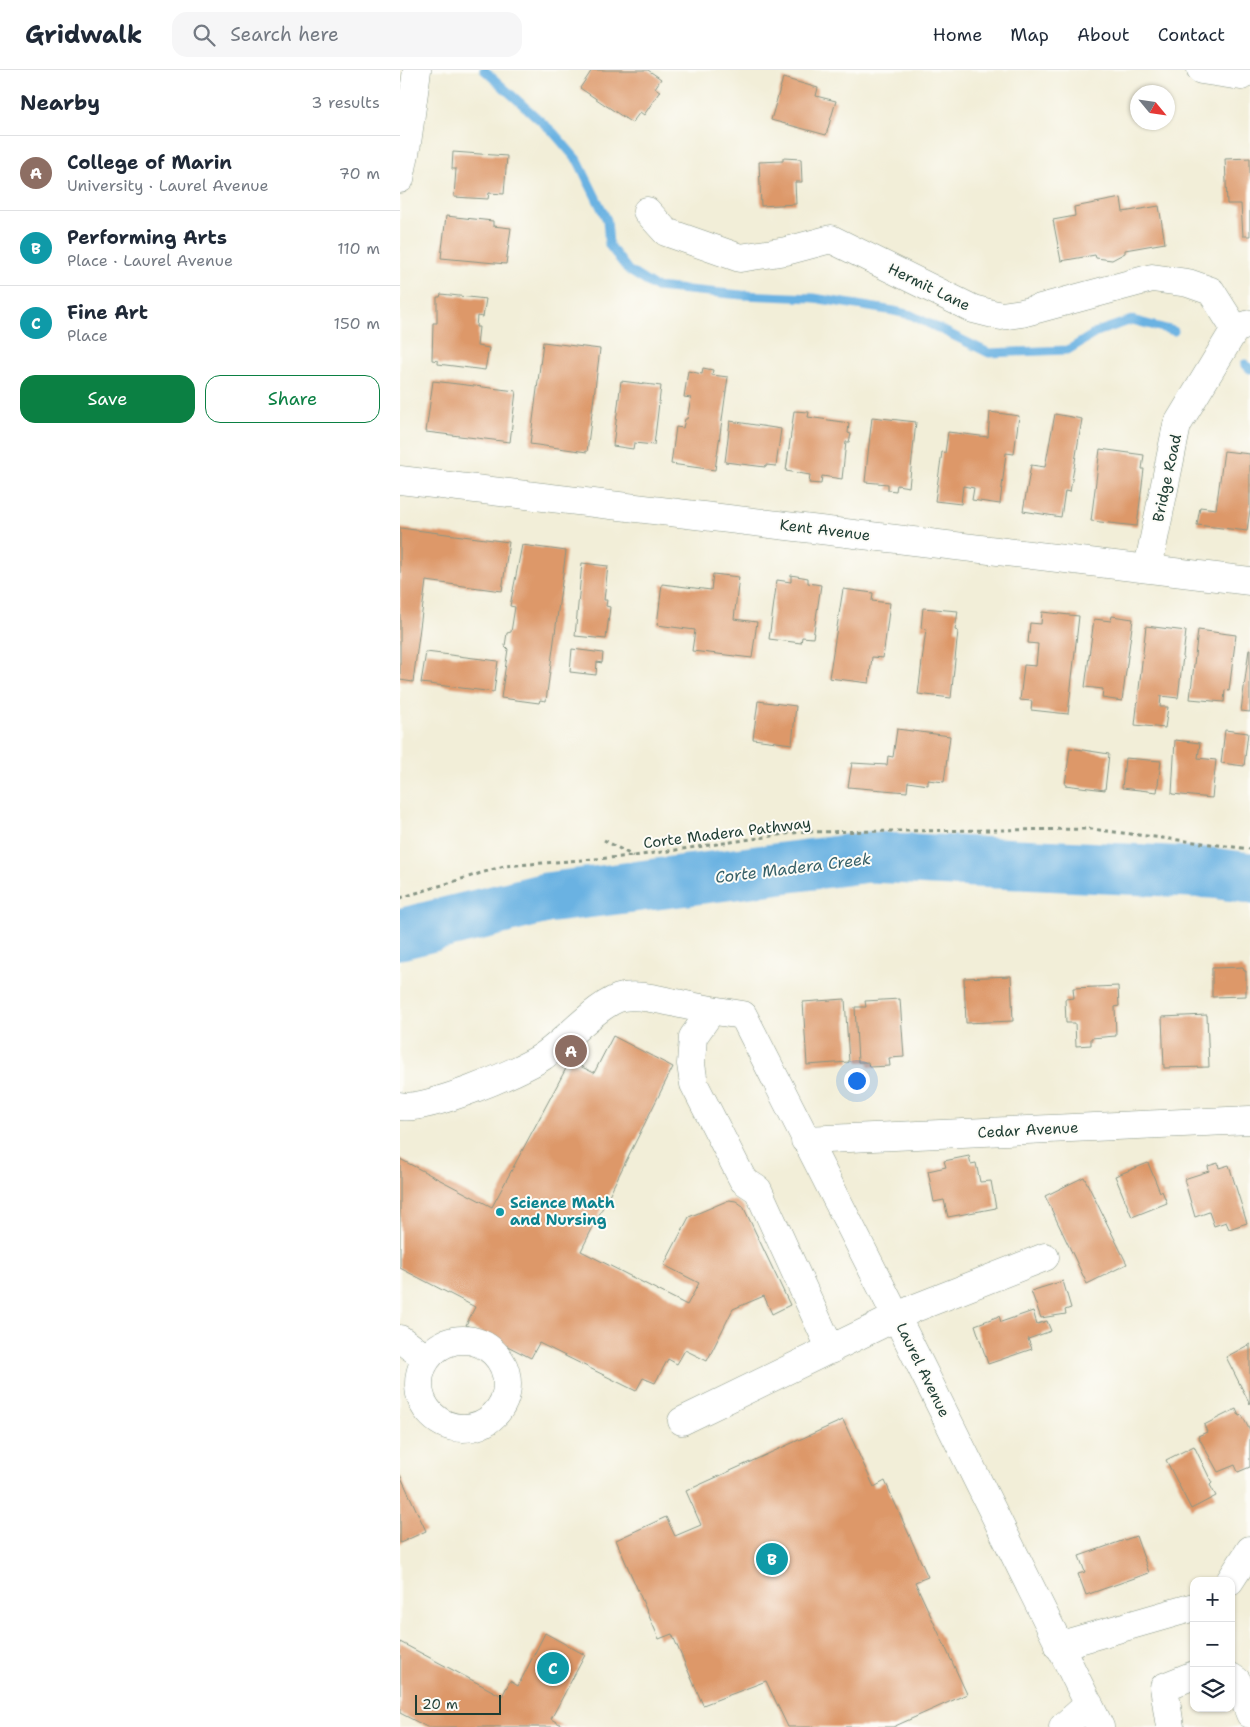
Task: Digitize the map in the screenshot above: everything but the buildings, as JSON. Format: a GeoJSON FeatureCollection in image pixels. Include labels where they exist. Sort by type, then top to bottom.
{"type":"FeatureCollection","features":[{"type":"Feature","properties":{"kind":"street"},"geometry":{"type":"LineString","coordinates":[[400,179],[407,143],[416,70]]}},
{"type":"Feature","properties":{"kind":"street"},"geometry":{"type":"LineString","coordinates":[[1201,70],[1241,76],[1248,70]]}},
{"type":"Feature","properties":{"kind":"street","name":"Hermit Lane"},"geometry":{"type":"LineString","coordinates":[[647,211],[666,232],[740,258],[786,251],[831,239],[973,309],[1001,316],[1022,313],[1152,278],[1188,283],[1211,291],[1243,326]]}},
{"type":"Feature","properties":{"kind":"street","name":"Bridge Road"},"geometry":{"type":"LineString","coordinates":[[1148,568],[1177,425],[1243,326]]}},
{"type":"Feature","properties":{"kind":"street","name":"Kent Avenue"},"geometry":{"type":"LineString","coordinates":[[400,480],[1250,581]]}},
{"type":"Feature","properties":{"kind":"street"},"geometry":{"type":"LineString","coordinates":[[400,1106],[434,1101],[508,1075],[541,1058],[572,1034],[606,1003],[623,997],[642,997],[712,1010],[693,1037],[691,1064],[694,1084],[743,1180],[758,1190],[831,1350]]}},
{"type":"Feature","properties":{"kind":"street","name":"Laurel Avenue"},"geometry":{"type":"LineString","coordinates":[[712,1010],[743,1015],[897,1318],[1094,1716]]}},
{"type":"Feature","properties":{"kind":"street","name":"Cedar Avenue"},"geometry":{"type":"LineString","coordinates":[[805,1140],[1250,1120]]}},
{"type":"Feature","properties":{"kind":"street"},"geometry":{"type":"LineString","coordinates":[[682,1422],[915,1308],[1045,1257]]}},
{"type":"Feature","properties":{"kind":"street"},"geometry":{"type":"LineString","coordinates":[[400,1339],[426,1358]]}},
{"type":"Feature","properties":{"kind":"street"},"geometry":{"type":"LineString","coordinates":[[1233,1577],[1250,1550]]}},
{"type":"Feature","properties":{"kind":"street"},"geometry":{"type":"LineString","coordinates":[[1058,1646],[1190,1608]]}},
{"type":"Feature","properties":{"kind":"street"},"geometry":{"type":"LineString","coordinates":[[1170,1727],[1164,1686],[1190,1676]]}},
{"type":"Feature","properties":{"kind":"street"},"geometry":{"type":"LineString","coordinates":[[1235,1679],[1238,1681],[1250,1714]]}},
{"type":"Feature","properties":{"kind":"street"},"geometry":{"type":"LineString","coordinates":[[1063,1727],[1094,1716]]}},
{"type":"Feature","properties":{"kind":"path","name":"Corte Madera Pathway"},"geometry":{"type":"LineString","coordinates":[[400,898],[504,866],[634,856],[800,832],[1092,828],[1250,849]]}},
{"type":"Feature","properties":{"kind":"path"},"geometry":{"type":"LineString","coordinates":[[604,840],[634,856]]}},
{"type":"Feature","properties":{"kind":"waterway"},"geometry":{"type":"LineString","coordinates":[[484,70],[553,132],[578,161],[607,220],[609,245],[628,270],[655,287],[742,295],[814,298],[894,311],[911,315],[989,353],[1068,350],[1099,331],[1132,320],[1174,331]]}},
{"type":"Feature","properties":{"kind":"waterway"},"geometry":{"type":"LineString","coordinates":[[1245,364],[1250,369]]}},
{"type":"Feature","properties":{"kind":"waterway","name":"Corte Madera Creek"},"geometry":{"type":"LineString","coordinates":[[400,934],[546,898],[869,857],[1212,873],[1250,878]]}},
{"type":"Feature","properties":{"kind":"place","name":"College of Marin"},"geometry":{"type":"Point","coordinates":[571,1051]}},
{"type":"Feature","properties":{"kind":"place","name":"Science Math and Nursing"},"geometry":{"type":"Point","coordinates":[500,1212]}},
{"type":"Feature","properties":{"kind":"place","name":"Performing Arts"},"geometry":{"type":"Point","coordinates":[772,1559]}},
{"type":"Feature","properties":{"kind":"place","name":"Fine Art"},"geometry":{"type":"Point","coordinates":[553,1668]}}]}
